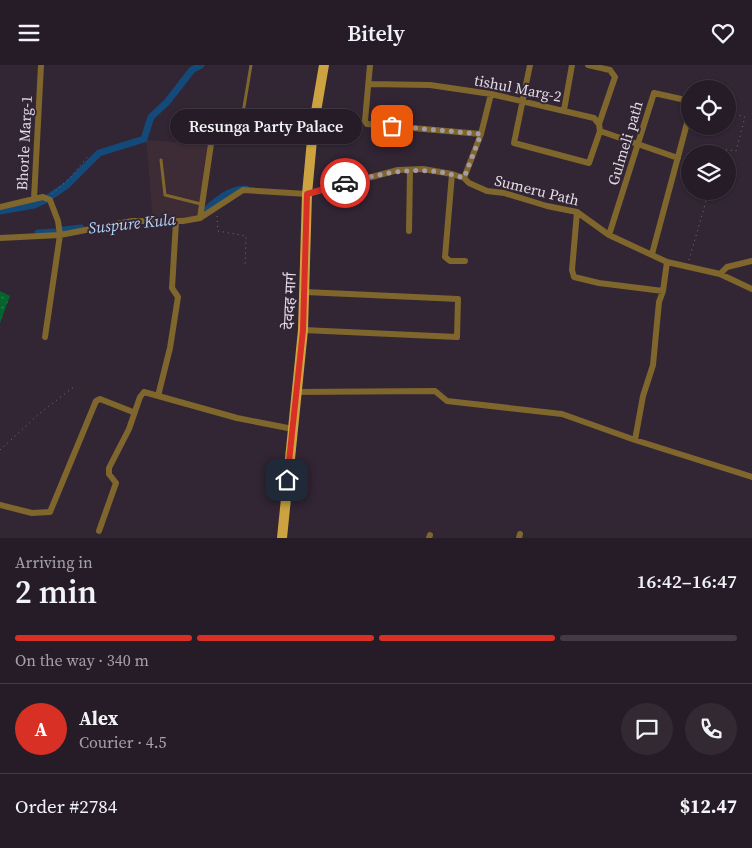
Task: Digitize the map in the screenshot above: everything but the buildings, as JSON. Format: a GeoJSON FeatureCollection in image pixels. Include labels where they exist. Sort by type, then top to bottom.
{"type":"FeatureCollection","features":[{"type":"Feature","properties":{"kind":"main road","name":"देवदह मार्ग"},"geometry":{"type":"LineString","coordinates":[[282,538],[295,392],[303,330],[307,194],[313,129],[324,65]]}},
{"type":"Feature","properties":{"kind":"street","name":"Bhorle Marg-1"},"geometry":{"type":"LineString","coordinates":[[41,65],[34,199],[42,197],[50,200],[58,221],[60,235]]}},
{"type":"Feature","properties":{"kind":"street"},"geometry":{"type":"LineString","coordinates":[[370,65],[365,121],[367,124],[481,134]]}},
{"type":"Feature","properties":{"kind":"street"},"geometry":{"type":"LineString","coordinates":[[530,65],[524,102],[514,143],[589,163],[615,77],[610,70],[588,65]]}},
{"type":"Feature","properties":{"kind":"street"},"geometry":{"type":"LineString","coordinates":[[564,110],[572,65]]}},
{"type":"Feature","properties":{"kind":"street","name":"tishul Marg-2"},"geometry":{"type":"LineString","coordinates":[[369,84],[430,85],[490,94],[564,110],[594,118],[599,128],[678,158]]}},
{"type":"Feature","properties":{"kind":"street","name":"Gulmeli path"},"geometry":{"type":"LineString","coordinates":[[609,235],[654,93],[681,99]]}},
{"type":"Feature","properties":{"kind":"street"},"geometry":{"type":"LineString","coordinates":[[464,178],[481,134],[490,94]]}},
{"type":"Feature","properties":{"kind":"street"},"geometry":{"type":"LineString","coordinates":[[0,238],[60,235],[132,221],[176,222],[200,218],[215,117],[313,129]]}},
{"type":"Feature","properties":{"kind":"street"},"geometry":{"type":"LineString","coordinates":[[652,254],[684,135]]}},
{"type":"Feature","properties":{"kind":"street","name":"Sumeru Path"},"geometry":{"type":"LineString","coordinates":[[200,218],[217,205],[244,190],[307,194],[398,170],[423,169],[464,178],[469,183],[487,191],[504,193],[547,207],[577,213],[609,235],[667,262],[720,274],[752,289]]}},
{"type":"Feature","properties":{"kind":"street"},"geometry":{"type":"LineString","coordinates":[[409,231],[410,171]]}},
{"type":"Feature","properties":{"kind":"street"},"geometry":{"type":"LineString","coordinates":[[452,174],[445,257],[450,261],[465,261]]}},
{"type":"Feature","properties":{"kind":"street"},"geometry":{"type":"LineString","coordinates":[[0,207],[34,199]]}},
{"type":"Feature","properties":{"kind":"street"},"geometry":{"type":"LineString","coordinates":[[577,213],[572,270],[574,277],[599,283],[663,291]]}},
{"type":"Feature","properties":{"kind":"street"},"geometry":{"type":"LineString","coordinates":[[158,396],[170,348],[178,297],[172,288],[176,222]]}},
{"type":"Feature","properties":{"kind":"street"},"geometry":{"type":"LineString","coordinates":[[45,337],[60,235]]}},
{"type":"Feature","properties":{"kind":"street"},"geometry":{"type":"LineString","coordinates":[[720,274],[727,267],[752,261]]}},
{"type":"Feature","properties":{"kind":"street"},"geometry":{"type":"LineString","coordinates":[[635,440],[643,396],[653,365],[659,302],[663,291],[667,262]]}},
{"type":"Feature","properties":{"kind":"street"},"geometry":{"type":"LineString","coordinates":[[303,330],[457,337],[458,299],[305,292]]}},
{"type":"Feature","properties":{"kind":"street"},"geometry":{"type":"LineString","coordinates":[[295,392],[435,391],[447,401],[562,414],[635,440],[752,477]]}},
{"type":"Feature","properties":{"kind":"street"},"geometry":{"type":"LineString","coordinates":[[99,531],[116,483],[109,474],[109,468],[128,429],[133,412],[144,392],[237,418],[293,429]]}},
{"type":"Feature","properties":{"kind":"street"},"geometry":{"type":"LineString","coordinates":[[0,505],[20,511],[44,514],[50,512],[96,401],[100,399],[133,412]]}},
{"type":"Feature","properties":{"kind":"lane"},"geometry":{"type":"LineString","coordinates":[[242,120],[251,65]]}},
{"type":"Feature","properties":{"kind":"lane"},"geometry":{"type":"LineString","coordinates":[[161,160],[165,195],[201,204]]}},
{"type":"Feature","properties":{"kind":"path"},"geometry":{"type":"LineString","coordinates":[[736,114],[746,117],[736,151]]}},
{"type":"Feature","properties":{"kind":"path"},"geometry":{"type":"LineString","coordinates":[[50,195],[58,190],[88,156]]}},
{"type":"Feature","properties":{"kind":"path"},"geometry":{"type":"LineString","coordinates":[[687,266],[705,200]]}},
{"type":"Feature","properties":{"kind":"path"},"geometry":{"type":"LineString","coordinates":[[217,205],[218,231],[246,236],[245,267]]}},
{"type":"Feature","properties":{"kind":"path"},"geometry":{"type":"LineString","coordinates":[[0,450],[40,413],[75,386]]}},
{"type":"Feature","properties":{"kind":"shaded area"},"geometry":{"type":"Polygon","coordinates":[[[146,140],[209,145],[198,217],[153,220],[146,140]]]}},
{"type":"Feature","properties":{"kind":"green space"},"geometry":{"type":"Polygon","coordinates":[[[0,291],[10,296],[0,323],[0,291]]]}},
{"type":"Feature","properties":{"kind":"waterway"},"geometry":{"type":"LineString","coordinates":[[0,211],[34,205],[45,200],[67,185],[99,153],[144,139],[151,117],[167,102],[192,70],[201,65]]}},
{"type":"Feature","properties":{"kind":"waterway","name":"Suspure Kula"},"geometry":{"type":"LineString","coordinates":[[206,210],[229,193],[246,189]]}},
{"type":"Feature","properties":{"kind":"waterway","name":"Suspure Kula"},"geometry":{"type":"LineString","coordinates":[[64,230],[81,228]]}},
{"type":"Feature","properties":{"kind":"waterway","name":"Suspure Kula"},"geometry":{"type":"LineString","coordinates":[[38,233],[54,232]]}},
{"type":"Feature","properties":{"kind":"way so far"},"geometry":{"type":"LineString","coordinates":[[345,183],[398,170],[423,169],[464,178],[481,134],[392,126]]}},
{"type":"Feature","properties":{"kind":"place","name":"Resunga Party Palace"},"geometry":{"type":"Point","coordinates":[392,126]}},
{"type":"Feature","properties":{"kind":"route"},"geometry":{"type":"LineString","coordinates":[[287,480],[303,330],[307,194],[345,183]]}}]}
